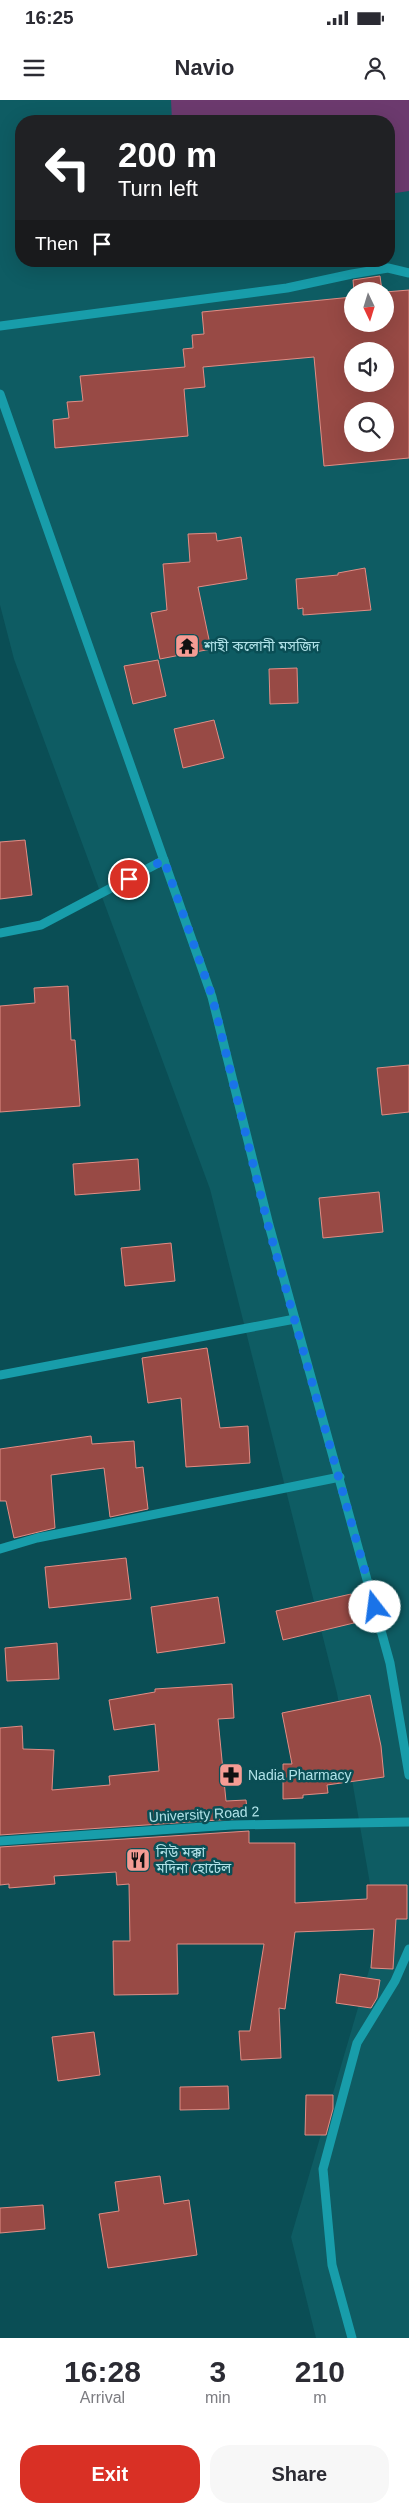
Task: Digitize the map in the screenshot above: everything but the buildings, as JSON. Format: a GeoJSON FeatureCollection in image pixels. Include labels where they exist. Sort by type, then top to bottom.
{"type":"FeatureCollection","features":[{"type":"Feature","properties":{"kind":"street"},"geometry":{"type":"LineString","coordinates":[[0,326],[287,288],[388,268],[409,273]]}},
{"type":"Feature","properties":{"kind":"street"},"geometry":{"type":"LineString","coordinates":[[0,394],[212,996],[268,1225],[340,1477],[390,1663],[409,1775]]}},
{"type":"Feature","properties":{"kind":"street"},"geometry":{"type":"LineString","coordinates":[[0,933],[40,926],[164,860]]}},
{"type":"Feature","properties":{"kind":"street"},"geometry":{"type":"LineString","coordinates":[[0,1375],[295,1319]]}},
{"type":"Feature","properties":{"kind":"street"},"geometry":{"type":"LineString","coordinates":[[0,1549],[37,1538],[340,1477]]}},
{"type":"Feature","properties":{"kind":"street","name":"University Road 2"},"geometry":{"type":"LineString","coordinates":[[0,1842],[232,1825],[409,1822]]}},
{"type":"Feature","properties":{"kind":"street"},"geometry":{"type":"LineString","coordinates":[[352,2338],[332,2265],[323,2170],[357,2043],[395,1981],[409,1949]]}},
{"type":"Feature","properties":{"kind":"shaded area"},"geometry":{"type":"Polygon","coordinates":[[[0,100],[409,100],[409,2338],[316,2338],[291,2237],[379,1936],[337,1693],[210,1189],[14,659],[0,605],[0,100]]]}},
{"type":"Feature","properties":{"kind":"shaded area"},"geometry":{"type":"Polygon","coordinates":[[[171,100],[409,100],[409,191],[395,193],[395,115],[172,115],[171,100]]]}},
{"type":"Feature","properties":{"kind":"place","name":"শাহী কলোনী মসজিদ"},"geometry":{"type":"Point","coordinates":[187,646]}},
{"type":"Feature","properties":{"kind":"place","name":"Nadia Pharmacy"},"geometry":{"type":"Point","coordinates":[231,1775]}},
{"type":"Feature","properties":{"kind":"place","name":"নিউ মক্কা মদিনা হোটেল"},"geometry":{"type":"Point","coordinates":[138,1860]}},
{"type":"Feature","properties":{"kind":"route"},"geometry":{"type":"LineString","coordinates":[[129,879],[164,860],[212,996],[268,1225],[375,1607]]}}]}
